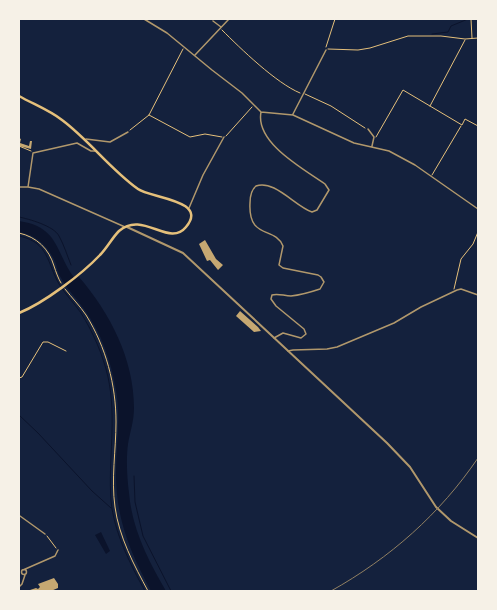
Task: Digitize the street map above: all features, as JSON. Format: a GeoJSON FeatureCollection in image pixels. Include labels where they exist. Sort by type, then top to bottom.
{"type":"FeatureCollection","features":[{"type":"Feature","properties":{"kind":"main road"},"geometry":{"type":"LineString","coordinates":[[19,96],[62,119],[138,189],[179,202],[189,208],[191,214],[190,222],[186,228],[179,233],[171,234],[142,224],[127,227],[119,231],[100,254],[63,286],[19,313]]}},
{"type":"Feature","properties":{"kind":"street"},"geometry":{"type":"LineString","coordinates":[[144,19],[158,26],[185,47],[242,93],[261,112],[293,115],[354,143],[401,156],[478,209]]}},
{"type":"Feature","properties":{"kind":"street"},"geometry":{"type":"LineString","coordinates":[[195,55],[229,19]]}},
{"type":"Feature","properties":{"kind":"street"},"geometry":{"type":"LineString","coordinates":[[213,21],[221,28]]}},
{"type":"Feature","properties":{"kind":"street"},"geometry":{"type":"LineString","coordinates":[[293,115],[302,94],[326,50]]}},
{"type":"Feature","properties":{"kind":"street"},"geometry":{"type":"LineString","coordinates":[[261,112],[260,116],[266,136],[278,150],[325,184],[328,190],[317,210],[312,212],[288,196],[264,185],[256,186],[252,191],[250,207],[254,224],[261,231],[278,238],[283,246],[279,265],[283,268],[318,275],[324,282],[320,289],[312,292],[293,296],[272,295],[274,304],[300,325],[306,334],[301,338],[283,333],[274,338]]}},
{"type":"Feature","properties":{"kind":"street"},"geometry":{"type":"LineString","coordinates":[[368,129],[374,136],[372,147]]}},
{"type":"Feature","properties":{"kind":"street"},"geometry":{"type":"LineString","coordinates":[[84,139],[110,142],[128,132]]}},
{"type":"Feature","properties":{"kind":"street"},"geometry":{"type":"LineString","coordinates":[[189,208],[203,175],[224,137]]}},
{"type":"Feature","properties":{"kind":"street"},"geometry":{"type":"LineString","coordinates":[[28,187],[33,154],[77,143],[91,151],[97,151]]}},
{"type":"Feature","properties":{"kind":"street"},"geometry":{"type":"LineString","coordinates":[[19,187],[28,187],[127,227],[181,252],[399,455],[440,510],[451,521],[478,538]]}},
{"type":"Feature","properties":{"kind":"street"},"geometry":{"type":"LineString","coordinates":[[288,351],[336,348],[394,323],[421,307],[461,289],[478,294]]}},
{"type":"Feature","properties":{"kind":"street"},"geometry":{"type":"LineString","coordinates":[[19,515],[45,534]]}},
{"type":"Feature","properties":{"kind":"street"},"geometry":{"type":"LineString","coordinates":[[23,570],[55,556],[58,550]]}},
{"type":"Feature","properties":{"kind":"street"},"geometry":{"type":"LineString","coordinates":[[24,574],[27,567]]}},
{"type":"Feature","properties":{"kind":"street"},"geometry":{"type":"LineString","coordinates":[[19,587],[24,578],[23,570]]}},
{"type":"Feature","properties":{"kind":"path"},"geometry":{"type":"LineString","coordinates":[[335,19],[326,50],[370,48],[408,36],[441,36],[465,39],[478,38]]}},
{"type":"Feature","properties":{"kind":"path"},"geometry":{"type":"LineString","coordinates":[[472,19],[472,39]]}},
{"type":"Feature","properties":{"kind":"path"},"geometry":{"type":"LineString","coordinates":[[221,28],[287,86],[334,108],[368,129]]}},
{"type":"Feature","properties":{"kind":"path"},"geometry":{"type":"LineString","coordinates":[[430,106],[465,39]]}},
{"type":"Feature","properties":{"kind":"path"},"geometry":{"type":"LineString","coordinates":[[128,132],[149,115],[185,47]]}},
{"type":"Feature","properties":{"kind":"path"},"geometry":{"type":"LineString","coordinates":[[374,139],[403,90],[462,125]]}},
{"type":"Feature","properties":{"kind":"path"},"geometry":{"type":"LineString","coordinates":[[149,115],[190,137],[205,134],[224,137],[229,134],[253,104]]}},
{"type":"Feature","properties":{"kind":"path"},"geometry":{"type":"LineString","coordinates":[[432,176],[465,119],[478,126]]}},
{"type":"Feature","properties":{"kind":"path"},"geometry":{"type":"LineString","coordinates":[[19,146],[33,154]]}},
{"type":"Feature","properties":{"kind":"path"},"geometry":{"type":"LineString","coordinates":[[454,292],[461,259],[474,241],[478,232]]}},
{"type":"Feature","properties":{"kind":"path"},"geometry":{"type":"LineString","coordinates":[[19,233],[31,237],[44,247],[52,258],[63,286],[86,316],[96,333],[109,371],[116,407],[114,463],[115,506],[128,552],[148,591]]}},
{"type":"Feature","properties":{"kind":"path"},"geometry":{"type":"LineString","coordinates":[[19,378],[22,377],[44,342],[48,342],[66,351]]}},
{"type":"Feature","properties":{"kind":"path"},"geometry":{"type":"LineString","coordinates":[[45,534],[58,550]]}},
{"type":"Feature","properties":{"kind":"water"},"geometry":{"type":"Polygon","coordinates":[[[19,221],[32,224],[42,229],[55,242],[75,279],[79,277],[101,306],[110,321],[125,355],[130,372],[134,408],[133,422],[128,444],[127,462],[131,506],[137,532],[153,568],[166,591],[151,591],[131,549],[122,521],[116,474],[118,422],[116,390],[104,347],[90,318],[60,276],[50,252],[37,239],[19,232],[19,221]]]}},
{"type":"Feature","properties":{"kind":"water"},"geometry":{"type":"Polygon","coordinates":[[[101,532],[110,551],[106,554],[95,535],[101,532]]]}},
{"type":"Feature","properties":{"kind":"building"},"geometry":{"type":"Polygon","coordinates":[[[19,138],[21,139],[20,143],[29,146],[30,141],[32,141],[31,149],[19,146],[19,138]]]}},
{"type":"Feature","properties":{"kind":"building"},"geometry":{"type":"Polygon","coordinates":[[[205,240],[216,259],[223,265],[218,270],[210,260],[207,261],[199,244],[205,240]]]}},
{"type":"Feature","properties":{"kind":"building"},"geometry":{"type":"Polygon","coordinates":[[[240,311],[261,331],[254,332],[236,316],[240,311]]]}},
{"type":"Feature","properties":{"kind":"building"},"geometry":{"type":"Polygon","coordinates":[[[54,578],[58,584],[58,588],[51,591],[27,591],[36,588],[38,589],[40,587],[38,584],[54,578]]]}},
{"type":"Feature","properties":{"kind":"waterway"},"geometry":{"type":"LineString","coordinates":[[432,34],[448,32],[451,26],[468,19]]}},
{"type":"Feature","properties":{"kind":"waterway"},"geometry":{"type":"LineString","coordinates":[[19,217],[47,226],[56,232],[71,265]]}},
{"type":"Feature","properties":{"kind":"waterway"},"geometry":{"type":"LineString","coordinates":[[19,236],[29,239],[42,248],[59,284],[81,313],[100,352],[106,369],[111,392],[112,423],[110,485],[115,524],[124,548],[145,591]]}},
{"type":"Feature","properties":{"kind":"waterway"},"geometry":{"type":"LineString","coordinates":[[19,415],[38,433],[92,491],[111,508]]}},
{"type":"Feature","properties":{"kind":"waterway"},"geometry":{"type":"LineString","coordinates":[[134,476],[135,502],[143,536],[171,591]]}},
{"type":"Feature","properties":{"kind":"railway"},"geometry":{"type":"LineString","coordinates":[[331,591],[374,564],[412,533],[447,498],[478,458]]}}]}
